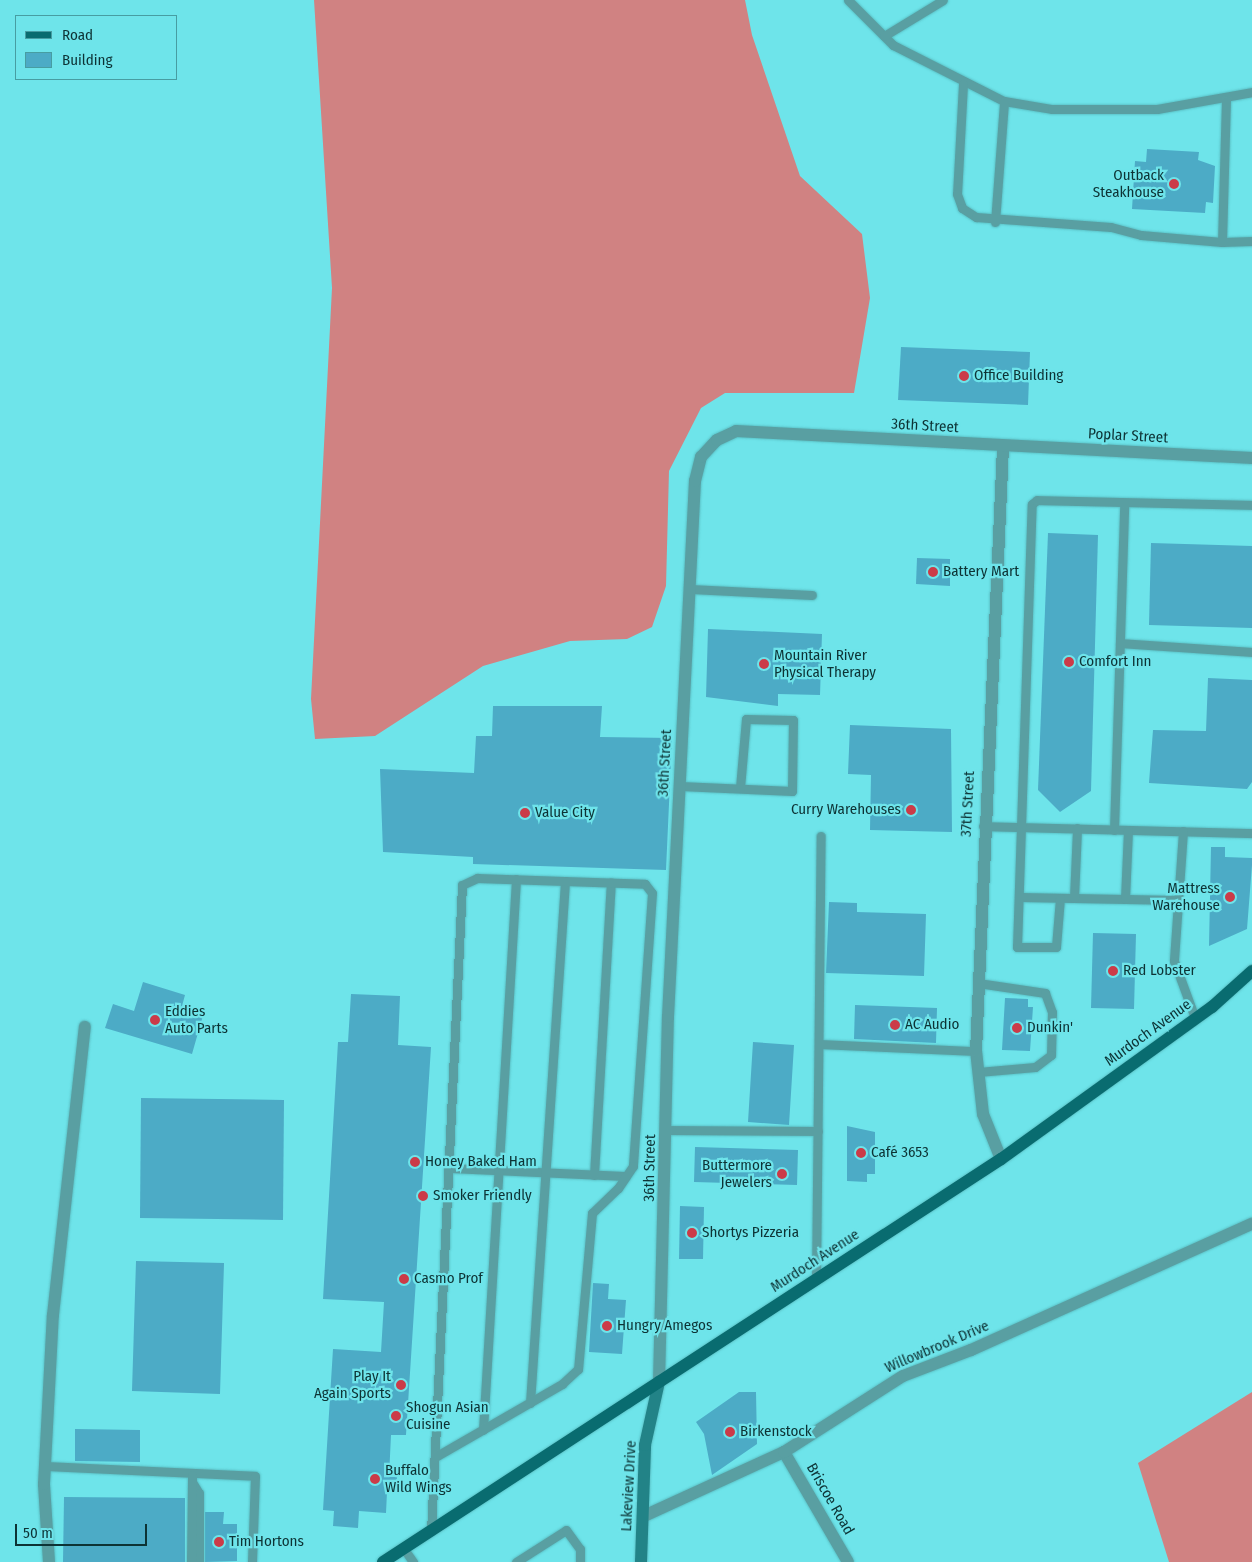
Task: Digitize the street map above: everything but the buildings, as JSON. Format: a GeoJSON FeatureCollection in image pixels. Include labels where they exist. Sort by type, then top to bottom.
{"type":"FeatureCollection","features":[{"type":"Feature","properties":{"kind":"main road","name":"Murdoch Avenue"},"geometry":{"type":"LineString","coordinates":[[384,1562],[1001,1159],[1195,1018],[1252,971]]}},
{"type":"Feature","properties":{"kind":"street","name":"36th Street"},"geometry":{"type":"LineString","coordinates":[[659,1382],[666,1130],[680,786],[695,481],[701,457],[717,440],[736,431],[1003,446]]}},
{"type":"Feature","properties":{"kind":"street","name":"Poplar Street"},"geometry":{"type":"LineString","coordinates":[[1003,446],[1252,458]]}},
{"type":"Feature","properties":{"kind":"street","name":"37th Street"},"geometry":{"type":"LineString","coordinates":[[1001,1159],[983,1114],[976,1051],[983,826],[1003,446]]}},
{"type":"Feature","properties":{"kind":"street"},"geometry":{"type":"LineString","coordinates":[[49,1562],[45,1466],[53,1315],[85,1027]]}},
{"type":"Feature","properties":{"kind":"street","name":"Willowbrook Drive"},"geometry":{"type":"LineString","coordinates":[[644,1516],[784,1452],[902,1376],[971,1350],[1252,1224]]}},
{"type":"Feature","properties":{"kind":"street","name":"Lakeview Drive"},"geometry":{"type":"LineString","coordinates":[[641,1562],[645,1445],[659,1382]]}},
{"type":"Feature","properties":{"kind":"street","name":"Briscoe Road"},"geometry":{"type":"LineString","coordinates":[[784,1452],[848,1562]]}},
{"type":"Feature","properties":{"kind":"lane"},"geometry":{"type":"LineString","coordinates":[[848,0],[884,36],[963,84],[1004,102],[1052,109],[1157,109],[1226,100],[1252,92]]}},
{"type":"Feature","properties":{"kind":"lane"},"geometry":{"type":"LineString","coordinates":[[884,36],[943,0]]}},
{"type":"Feature","properties":{"kind":"lane"},"geometry":{"type":"LineString","coordinates":[[963,84],[958,194],[962,208],[995,222],[1112,227],[1142,235],[1222,242],[1252,241]]}},
{"type":"Feature","properties":{"kind":"lane"},"geometry":{"type":"LineString","coordinates":[[1222,242],[1226,100]]}},
{"type":"Feature","properties":{"kind":"lane"},"geometry":{"type":"LineString","coordinates":[[995,222],[1004,102]]}},
{"type":"Feature","properties":{"kind":"lane"},"geometry":{"type":"LineString","coordinates":[[1060,898],[1056,947],[1017,947],[1023,827],[1032,504],[1038,500],[1252,504]]}},
{"type":"Feature","properties":{"kind":"lane"},"geometry":{"type":"LineString","coordinates":[[1114,830],[1124,502]]}},
{"type":"Feature","properties":{"kind":"lane"},"geometry":{"type":"LineString","coordinates":[[690,589],[812,595]]}},
{"type":"Feature","properties":{"kind":"lane"},"geometry":{"type":"LineString","coordinates":[[1120,643],[1252,652]]}},
{"type":"Feature","properties":{"kind":"lane"},"geometry":{"type":"LineString","coordinates":[[680,786],[792,791],[793,720],[746,719],[740,788]]}},
{"type":"Feature","properties":{"kind":"lane"},"geometry":{"type":"LineString","coordinates":[[983,826],[1252,833]]}},
{"type":"Feature","properties":{"kind":"lane"},"geometry":{"type":"LineString","coordinates":[[1074,898],[1077,828]]}},
{"type":"Feature","properties":{"kind":"lane"},"geometry":{"type":"LineString","coordinates":[[1125,900],[1128,830]]}},
{"type":"Feature","properties":{"kind":"lane"},"geometry":{"type":"LineString","coordinates":[[1183,831],[1174,960],[1195,1018]]}},
{"type":"Feature","properties":{"kind":"lane"},"geometry":{"type":"LineString","coordinates":[[816,1280],[821,836]]}},
{"type":"Feature","properties":{"kind":"lane"},"geometry":{"type":"LineString","coordinates":[[431,1531],[462,885],[477,878],[645,884],[652,893],[633,1166],[592,1213],[578,1369],[530,1402],[435,1457]]}},
{"type":"Feature","properties":{"kind":"lane"},"geometry":{"type":"LineString","coordinates":[[483,1430],[516,879]]}},
{"type":"Feature","properties":{"kind":"lane"},"geometry":{"type":"LineString","coordinates":[[530,1402],[547,1175],[565,881]]}},
{"type":"Feature","properties":{"kind":"lane"},"geometry":{"type":"LineString","coordinates":[[594,1175],[611,882]]}},
{"type":"Feature","properties":{"kind":"lane"},"geometry":{"type":"LineString","coordinates":[[1020,897],[1178,900]]}},
{"type":"Feature","properties":{"kind":"lane"},"geometry":{"type":"LineString","coordinates":[[978,983],[1045,993],[1052,1012],[1051,1055],[1035,1067],[978,1072]]}},
{"type":"Feature","properties":{"kind":"lane"},"geometry":{"type":"LineString","coordinates":[[819,1044],[976,1051]]}},
{"type":"Feature","properties":{"kind":"lane"},"geometry":{"type":"LineString","coordinates":[[666,1130],[818,1131]]}},
{"type":"Feature","properties":{"kind":"lane"},"geometry":{"type":"LineString","coordinates":[[449,1168],[547,1175],[626,1176]]}},
{"type":"Feature","properties":{"kind":"lane"},"geometry":{"type":"LineString","coordinates":[[45,1466],[192,1478],[255,1476],[252,1562]]}},
{"type":"Feature","properties":{"kind":"lane"},"geometry":{"type":"LineString","coordinates":[[190,1562],[192,1478]]}},
{"type":"Feature","properties":{"kind":"lane"},"geometry":{"type":"LineString","coordinates":[[192,1478],[199,1493],[199,1562]]}},
{"type":"Feature","properties":{"kind":"lane"},"geometry":{"type":"LineString","coordinates":[[516,1562],[566,1530],[580,1549],[580,1562]]}},
{"type":"Feature","properties":{"kind":"lane"},"geometry":{"type":"LineString","coordinates":[[404,1549],[413,1562]]}},
{"type":"Feature","properties":{"kind":"shaded area"},"geometry":{"type":"Polygon","coordinates":[[[314,0],[745,0],[752,35],[800,176],[862,234],[870,298],[854,393],[725,393],[701,408],[669,471],[666,586],[652,627],[627,639],[570,641],[483,666],[375,736],[315,739],[311,699],[332,288],[314,0]]]}},
{"type":"Feature","properties":{"kind":"shaded area"},"geometry":{"type":"Polygon","coordinates":[[[1252,1392],[1252,1562],[1169,1562],[1138,1463],[1252,1392]]]}},
{"type":"Feature","properties":{"kind":"place","name":"Outback Steakhouse"},"geometry":{"type":"Point","coordinates":[1174,184]}},
{"type":"Feature","properties":{"kind":"place","name":"Office Building"},"geometry":{"type":"Point","coordinates":[964,376]}},
{"type":"Feature","properties":{"kind":"place","name":"Battery Mart"},"geometry":{"type":"Point","coordinates":[933,572]}},
{"type":"Feature","properties":{"kind":"place","name":"Comfort Inn"},"geometry":{"type":"Point","coordinates":[1069,662]}},
{"type":"Feature","properties":{"kind":"place","name":"Mountain River Physical Therapy"},"geometry":{"type":"Point","coordinates":[764,664]}},
{"type":"Feature","properties":{"kind":"place","name":"Curry Warehouses"},"geometry":{"type":"Point","coordinates":[911,810]}},
{"type":"Feature","properties":{"kind":"place","name":"Value City"},"geometry":{"type":"Point","coordinates":[525,813]}},
{"type":"Feature","properties":{"kind":"place","name":"Mattress Warehouse"},"geometry":{"type":"Point","coordinates":[1230,897]}},
{"type":"Feature","properties":{"kind":"place","name":"Red Lobster"},"geometry":{"type":"Point","coordinates":[1113,971]}},
{"type":"Feature","properties":{"kind":"place","name":"Eddies Auto Parts"},"geometry":{"type":"Point","coordinates":[155,1020]}},
{"type":"Feature","properties":{"kind":"place","name":"AC Audio"},"geometry":{"type":"Point","coordinates":[895,1025]}},
{"type":"Feature","properties":{"kind":"place","name":"Dunkin'"},"geometry":{"type":"Point","coordinates":[1017,1028]}},
{"type":"Feature","properties":{"kind":"place","name":"Café 3653"},"geometry":{"type":"Point","coordinates":[861,1153]}},
{"type":"Feature","properties":{"kind":"place","name":"Honey Baked Ham"},"geometry":{"type":"Point","coordinates":[415,1162]}},
{"type":"Feature","properties":{"kind":"place","name":"Buttermore Jewelers"},"geometry":{"type":"Point","coordinates":[782,1174]}},
{"type":"Feature","properties":{"kind":"place","name":"Smoker Friendly"},"geometry":{"type":"Point","coordinates":[423,1196]}},
{"type":"Feature","properties":{"kind":"place","name":"Shortys Pizzeria"},"geometry":{"type":"Point","coordinates":[692,1233]}},
{"type":"Feature","properties":{"kind":"place","name":"Casmo Prof"},"geometry":{"type":"Point","coordinates":[404,1279]}},
{"type":"Feature","properties":{"kind":"place","name":"Hungry Amegos"},"geometry":{"type":"Point","coordinates":[607,1326]}},
{"type":"Feature","properties":{"kind":"place","name":"Play It Again Sports"},"geometry":{"type":"Point","coordinates":[401,1385]}},
{"type":"Feature","properties":{"kind":"place","name":"Shogun Asian Cuisine"},"geometry":{"type":"Point","coordinates":[396,1416]}},
{"type":"Feature","properties":{"kind":"place","name":"Birkenstock"},"geometry":{"type":"Point","coordinates":[730,1432]}},
{"type":"Feature","properties":{"kind":"place","name":"Buffalo Wild Wings"},"geometry":{"type":"Point","coordinates":[375,1479]}},
{"type":"Feature","properties":{"kind":"place","name":"Tim Hortons"},"geometry":{"type":"Point","coordinates":[219,1542]}}]}
